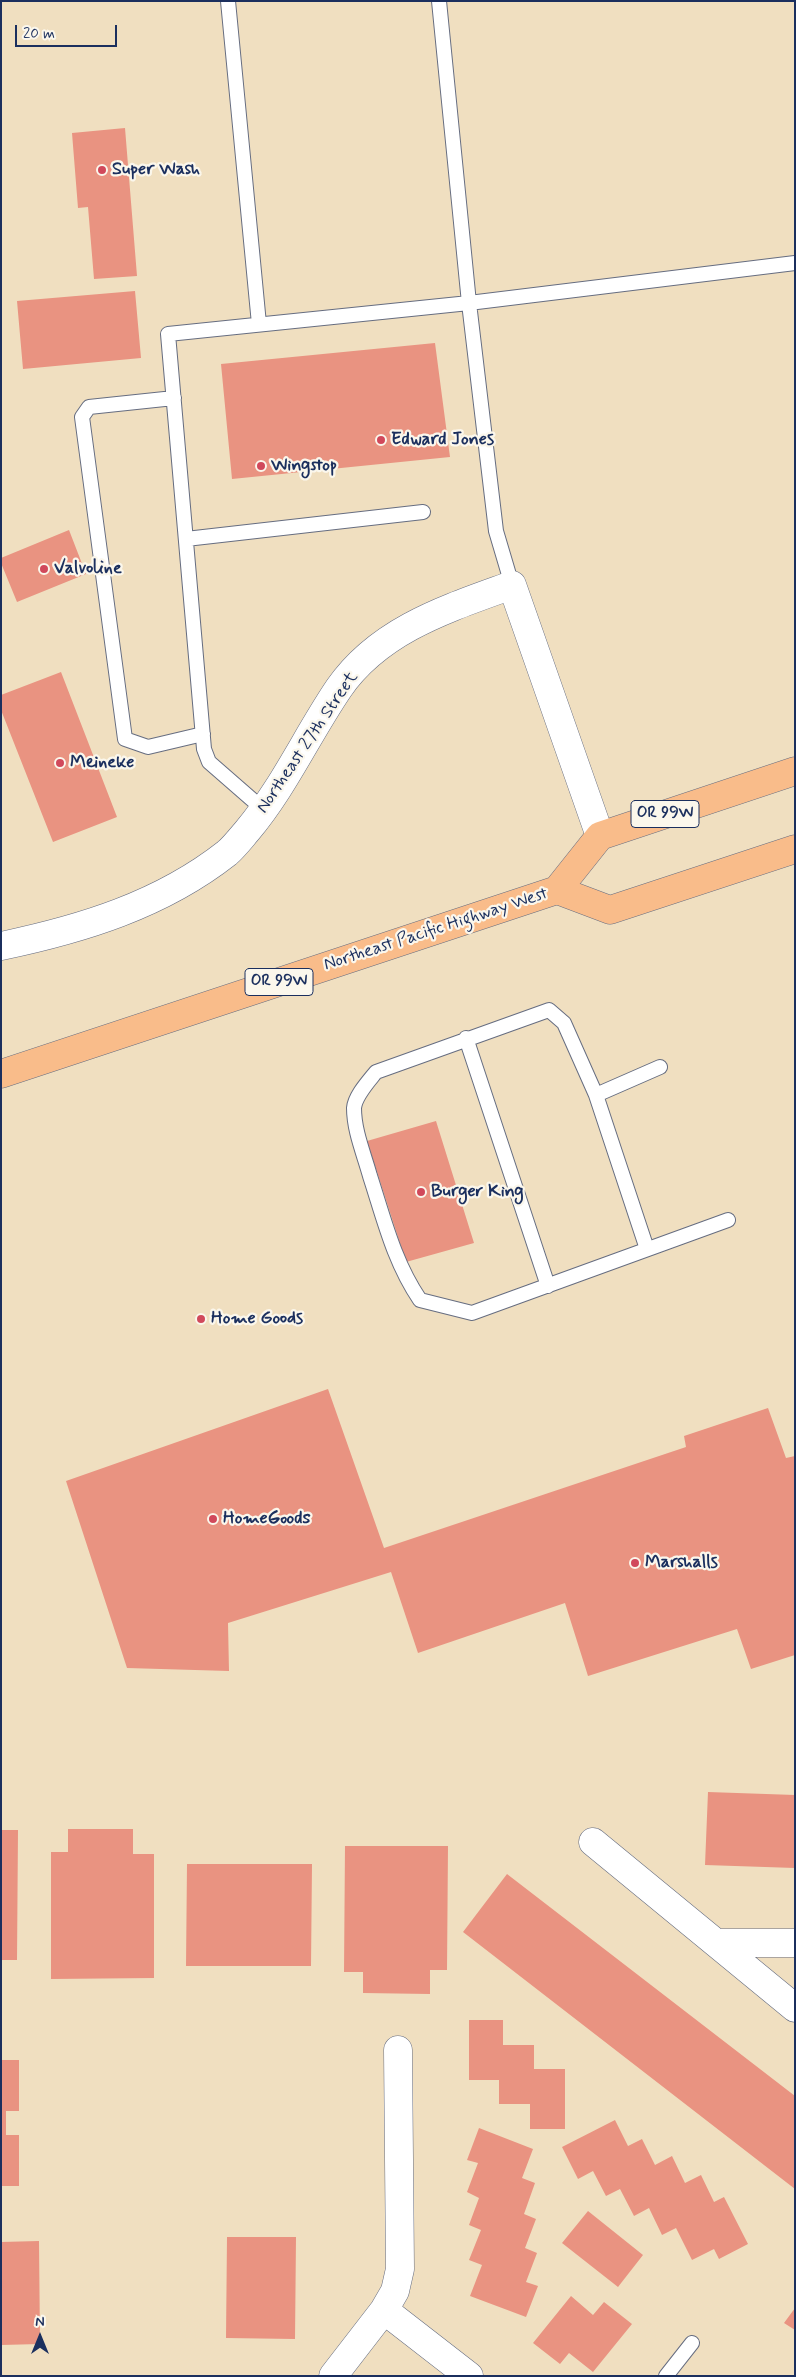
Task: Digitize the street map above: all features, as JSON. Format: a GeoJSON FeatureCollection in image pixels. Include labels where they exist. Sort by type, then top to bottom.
{"type":"FeatureCollection","features":[{"type":"Feature","properties":{"kind":"highway","name":"OR 99W"},"geometry":{"type":"LineString","coordinates":[[600,836],[795,771]]}},
{"type":"Feature","properties":{"kind":"highway","name":"Northeast Pacific Highway West"},"geometry":{"type":"LineString","coordinates":[[1,1074],[557,890],[600,836]]}},
{"type":"Feature","properties":{"kind":"highway","name":"Northeast Pacific Highway West"},"geometry":{"type":"LineString","coordinates":[[557,890],[610,910],[795,849]]}},
{"type":"Feature","properties":{"kind":"street","name":"Northeast 27th Street"},"geometry":{"type":"LineString","coordinates":[[1,946],[112,917],[172,890],[228,852],[264,810],[340,687],[366,658],[401,631],[427,618],[512,585]]}},
{"type":"Feature","properties":{"kind":"street"},"geometry":{"type":"LineString","coordinates":[[512,585],[600,836]]}},
{"type":"Feature","properties":{"kind":"street"},"geometry":{"type":"LineString","coordinates":[[594,1842],[795,2008]]}},
{"type":"Feature","properties":{"kind":"street"},"geometry":{"type":"LineString","coordinates":[[716,1943],[795,1943]]}},
{"type":"Feature","properties":{"kind":"street"},"geometry":{"type":"LineString","coordinates":[[333,2376],[384,2310],[395,2291],[400,2269],[398,2050]]}},
{"type":"Feature","properties":{"kind":"street"},"geometry":{"type":"LineString","coordinates":[[384,2310],[469,2376]]}},
{"type":"Feature","properties":{"kind":"lane"},"geometry":{"type":"LineString","coordinates":[[228,1],[259,324]]}},
{"type":"Feature","properties":{"kind":"lane"},"geometry":{"type":"LineString","coordinates":[[439,1],[468,303],[496,531],[512,585]]}},
{"type":"Feature","properties":{"kind":"lane"},"geometry":{"type":"LineString","coordinates":[[264,810],[209,762],[204,749],[168,334],[468,303],[795,263]]}},
{"type":"Feature","properties":{"kind":"lane"},"geometry":{"type":"LineString","coordinates":[[174,398],[89,407],[82,417],[125,739],[148,747],[203,734]]}},
{"type":"Feature","properties":{"kind":"lane"},"geometry":{"type":"LineString","coordinates":[[186,539],[423,512]]}},
{"type":"Feature","properties":{"kind":"lane"},"geometry":{"type":"LineString","coordinates":[[647,1249],[596,1095],[564,1023],[549,1010],[466,1038],[376,1072],[364,1087],[354,1106],[358,1137],[394,1253],[407,1280],[420,1300],[472,1313],[728,1220]]}},
{"type":"Feature","properties":{"kind":"lane"},"geometry":{"type":"LineString","coordinates":[[466,1038],[548,1286]]}},
{"type":"Feature","properties":{"kind":"lane"},"geometry":{"type":"LineString","coordinates":[[596,1095],[660,1067]]}},
{"type":"Feature","properties":{"kind":"lane"},"geometry":{"type":"LineString","coordinates":[[666,2376],[692,2343]]}},
{"type":"Feature","properties":{"kind":"building","name":"Super Wash"},"geometry":{"type":"Polygon","coordinates":[[[125,128],[137,276],[94,279],[88,207],[78,208],[72,133],[125,128]]]}},
{"type":"Feature","properties":{"kind":"building"},"geometry":{"type":"Polygon","coordinates":[[[135,291],[141,358],[23,369],[17,301],[135,291]]]}},
{"type":"Feature","properties":{"kind":"building"},"geometry":{"type":"Polygon","coordinates":[[[435,343],[450,457],[232,479],[221,364],[435,343]]]}},
{"type":"Feature","properties":{"kind":"building","name":"Valvoline"},"geometry":{"type":"Polygon","coordinates":[[[69,530],[86,574],[17,602],[1,563],[1,558],[69,530]]]}},
{"type":"Feature","properties":{"kind":"building","name":"Meineke"},"geometry":{"type":"Polygon","coordinates":[[[61,672],[117,817],[53,842],[1,710],[1,695],[61,672]]]}},
{"type":"Feature","properties":{"kind":"building","name":"Burger King"},"geometry":{"type":"Polygon","coordinates":[[[436,1121],[474,1243],[406,1262],[367,1141],[436,1121]]]}},
{"type":"Feature","properties":{"kind":"building"},"geometry":{"type":"Polygon","coordinates":[[[328,1389],[384,1548],[686,1447],[684,1436],[768,1408],[786,1458],[795,1456],[795,1655],[751,1669],[737,1629],[588,1676],[565,1603],[418,1653],[391,1572],[228,1623],[229,1671],[127,1668],[66,1481],[328,1389]]]}},
{"type":"Feature","properties":{"kind":"building"},"geometry":{"type":"Polygon","coordinates":[[[708,1792],[795,1795],[795,1868],[705,1865],[708,1792]]]}},
{"type":"Feature","properties":{"kind":"building"},"geometry":{"type":"Polygon","coordinates":[[[68,1829],[133,1829],[133,1854],[154,1854],[154,1978],[51,1979],[51,1852],[68,1852],[68,1829]]]}},
{"type":"Feature","properties":{"kind":"building"},"geometry":{"type":"Polygon","coordinates":[[[1,1830],[18,1830],[17,1960],[1,1960],[1,1830]]]}},
{"type":"Feature","properties":{"kind":"building"},"geometry":{"type":"Polygon","coordinates":[[[345,1846],[448,1846],[447,1970],[430,1970],[430,1994],[363,1993],[363,1972],[344,1972],[345,1846]]]}},
{"type":"Feature","properties":{"kind":"building"},"geometry":{"type":"Polygon","coordinates":[[[187,1864],[312,1864],[311,1966],[186,1966],[187,1864]]]}},
{"type":"Feature","properties":{"kind":"building"},"geometry":{"type":"Polygon","coordinates":[[[507,1874],[795,2096],[795,2189],[463,1932],[507,1874]]]}},
{"type":"Feature","properties":{"kind":"building"},"geometry":{"type":"Polygon","coordinates":[[[469,2020],[503,2020],[503,2045],[534,2045],[534,2069],[565,2069],[565,2129],[530,2129],[530,2104],[499,2104],[499,2080],[469,2080],[469,2020]]]}},
{"type":"Feature","properties":{"kind":"building"},"geometry":{"type":"Polygon","coordinates":[[[1,2060],[19,2060],[19,2111],[6,2111],[6,2135],[19,2135],[19,2186],[1,2186],[1,2060]]]}},
{"type":"Feature","properties":{"kind":"building"},"geometry":{"type":"Polygon","coordinates":[[[615,2120],[628,2146],[642,2139],[655,2165],[672,2156],[685,2183],[701,2175],[714,2202],[724,2197],[748,2244],[719,2259],[714,2249],[692,2260],[676,2228],[662,2235],[649,2208],[634,2216],[620,2189],[606,2196],[593,2171],[578,2179],[562,2147],[615,2120]]]}},
{"type":"Feature","properties":{"kind":"building"},"geometry":{"type":"Polygon","coordinates":[[[479,2128],[533,2149],[522,2178],[535,2183],[524,2214],[536,2219],[525,2248],[537,2253],[526,2282],[538,2286],[526,2317],[470,2296],[482,2265],[469,2260],[481,2230],[469,2225],[479,2198],[467,2192],[478,2163],[467,2160],[479,2128]]]}},
{"type":"Feature","properties":{"kind":"building"},"geometry":{"type":"Polygon","coordinates":[[[588,2211],[643,2255],[618,2287],[562,2243],[588,2211]]]}},
{"type":"Feature","properties":{"kind":"building"},"geometry":{"type":"Polygon","coordinates":[[[227,2237],[296,2237],[295,2339],[226,2338],[227,2237]]]}},
{"type":"Feature","properties":{"kind":"building"},"geometry":{"type":"Polygon","coordinates":[[[39,2241],[40,2344],[1,2345],[1,2242],[39,2241]]]}},
{"type":"Feature","properties":{"kind":"building"},"geometry":{"type":"Polygon","coordinates":[[[571,2296],[593,2315],[604,2302],[632,2324],[593,2372],[569,2353],[560,2364],[533,2343],[571,2296]]]}},
{"type":"Feature","properties":{"kind":"building"},"geometry":{"type":"Polygon","coordinates":[[[795,2308],[795,2330],[784,2323],[795,2308]]]}},
{"type":"Feature","properties":{"kind":"place","name":"Super Wash"},"geometry":{"type":"Point","coordinates":[102,170]}},
{"type":"Feature","properties":{"kind":"place","name":"Edward Jones"},"geometry":{"type":"Point","coordinates":[381,440]}},
{"type":"Feature","properties":{"kind":"place","name":"Wingstop"},"geometry":{"type":"Point","coordinates":[261,466]}},
{"type":"Feature","properties":{"kind":"place","name":"Valvoline"},"geometry":{"type":"Point","coordinates":[44,569]}},
{"type":"Feature","properties":{"kind":"place","name":"Meineke"},"geometry":{"type":"Point","coordinates":[60,763]}},
{"type":"Feature","properties":{"kind":"place","name":"Burger King"},"geometry":{"type":"Point","coordinates":[421,1192]}},
{"type":"Feature","properties":{"kind":"place","name":"Home Goods"},"geometry":{"type":"Point","coordinates":[201,1319]}},
{"type":"Feature","properties":{"kind":"place","name":"HomeGoods"},"geometry":{"type":"Point","coordinates":[213,1519]}},
{"type":"Feature","properties":{"kind":"place","name":"Marshalls"},"geometry":{"type":"Point","coordinates":[635,1563]}}]}
